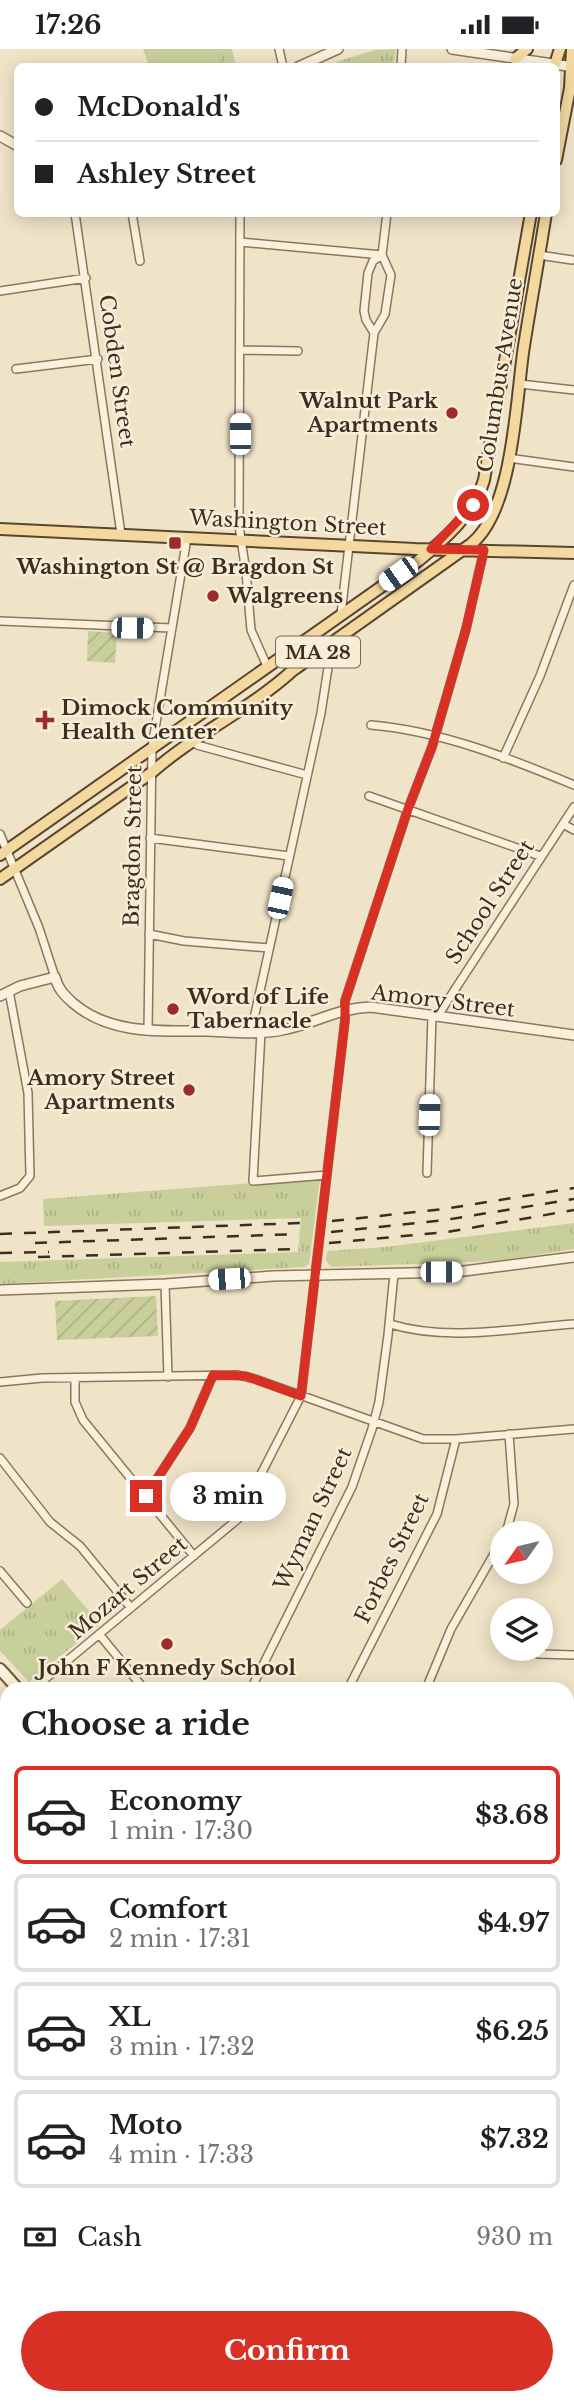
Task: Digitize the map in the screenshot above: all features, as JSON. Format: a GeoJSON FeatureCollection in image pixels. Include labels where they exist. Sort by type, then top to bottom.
{"type":"FeatureCollection","features":[{"type":"Feature","properties":{"kind":"main road"},"geometry":{"type":"LineString","coordinates":[[515,59],[527,49]]}},
{"type":"Feature","properties":{"kind":"main road"},"geometry":{"type":"LineString","coordinates":[[560,140],[569,96],[572,49]]}},
{"type":"Feature","properties":{"kind":"main road","name":"Columbus Avenue"},"geometry":{"type":"LineString","coordinates":[[4,852],[431,549],[467,514],[482,487],[530,217]]}},
{"type":"Feature","properties":{"kind":"main road","name":"Columbus Avenue"},"geometry":{"type":"LineString","coordinates":[[0,879],[151,773],[193,740],[274,687],[481,535],[491,519],[508,458],[545,217]]}},
{"type":"Feature","properties":{"kind":"main road","name":"Washington Street"},"geometry":{"type":"LineString","coordinates":[[0,529],[574,553]]}},
{"type":"Feature","properties":{"kind":"street"},"geometry":{"type":"LineString","coordinates":[[307,63],[338,49]]}},
{"type":"Feature","properties":{"kind":"street"},"geometry":{"type":"LineString","coordinates":[[456,49],[537,63]]}},
{"type":"Feature","properties":{"kind":"street","name":"Cobden Street"},"geometry":{"type":"LineString","coordinates":[[76,217],[121,534]]}},
{"type":"Feature","properties":{"kind":"street"},"geometry":{"type":"LineString","coordinates":[[133,217],[140,261]]}},
{"type":"Feature","properties":{"kind":"street"},"geometry":{"type":"LineString","coordinates":[[240,217],[240,540],[251,630],[267,666]]}},
{"type":"Feature","properties":{"kind":"street"},"geometry":{"type":"LineString","coordinates":[[341,614],[374,333],[385,314],[391,275],[382,255],[387,217]]}},
{"type":"Feature","properties":{"kind":"street"},"geometry":{"type":"LineString","coordinates":[[240,242],[382,255]]}},
{"type":"Feature","properties":{"kind":"street"},"geometry":{"type":"LineString","coordinates":[[374,333],[364,311],[368,273],[373,261],[382,255]]}},
{"type":"Feature","properties":{"kind":"street"},"geometry":{"type":"LineString","coordinates":[[539,255],[572,260]]}},
{"type":"Feature","properties":{"kind":"street"},"geometry":{"type":"LineString","coordinates":[[0,291],[86,278]]}},
{"type":"Feature","properties":{"kind":"street"},"geometry":{"type":"LineString","coordinates":[[240,349],[298,351]]}},
{"type":"Feature","properties":{"kind":"street"},"geometry":{"type":"LineString","coordinates":[[16,369],[98,359]]}},
{"type":"Feature","properties":{"kind":"street"},"geometry":{"type":"LineString","coordinates":[[520,384],[574,390]]}},
{"type":"Feature","properties":{"kind":"street"},"geometry":{"type":"LineString","coordinates":[[508,458],[574,467]]}},
{"type":"Feature","properties":{"kind":"street","name":"Bragdon Street"},"geometry":{"type":"LineString","coordinates":[[148,1031],[152,747],[187,538]]}},
{"type":"Feature","properties":{"kind":"street","name":"Mozart Street"},"geometry":{"type":"LineString","coordinates":[[41,1682],[238,1519],[301,1396],[345,1020],[345,1001],[408,809],[435,737],[466,629],[484,550]]}},
{"type":"Feature","properties":{"kind":"street"},"geometry":{"type":"LineString","coordinates":[[503,758],[540,676],[574,585]]}},
{"type":"Feature","properties":{"kind":"street"},"geometry":{"type":"LineString","coordinates":[[0,621],[171,628]]}},
{"type":"Feature","properties":{"kind":"street"},"geometry":{"type":"LineString","coordinates":[[327,1175],[253,1181],[256,1032],[269,948],[321,713],[332,642]]}},
{"type":"Feature","properties":{"kind":"street"},"geometry":{"type":"LineString","coordinates":[[371,725],[405,728],[503,758],[574,785]]}},
{"type":"Feature","properties":{"kind":"street"},"geometry":{"type":"LineString","coordinates":[[193,740],[197,745],[307,775]]}},
{"type":"Feature","properties":{"kind":"street"},"geometry":{"type":"LineString","coordinates":[[369,796],[540,856]]}},
{"type":"Feature","properties":{"kind":"street","name":"School Street"},"geometry":{"type":"LineString","coordinates":[[435,1016],[574,807]]}},
{"type":"Feature","properties":{"kind":"street"},"geometry":{"type":"LineString","coordinates":[[563,824],[574,829]]}},
{"type":"Feature","properties":{"kind":"street"},"geometry":{"type":"LineString","coordinates":[[0,834],[4,852],[15,869],[55,977],[4,993],[28,1093],[30,1176],[20,1188],[0,1196]]}},
{"type":"Feature","properties":{"kind":"street"},"geometry":{"type":"LineString","coordinates":[[150,838],[289,856]]}},
{"type":"Feature","properties":{"kind":"street"},"geometry":{"type":"LineString","coordinates":[[149,934],[184,941],[269,948]]}},
{"type":"Feature","properties":{"kind":"street","name":"Amory Street"},"geometry":{"type":"LineString","coordinates":[[55,977],[61,992],[94,1018],[148,1031],[256,1032],[302,1025],[344,1009],[383,1008],[574,1035]]}},
{"type":"Feature","properties":{"kind":"street"},"geometry":{"type":"LineString","coordinates":[[427,1173],[435,1016]]}},
{"type":"Feature","properties":{"kind":"street"},"geometry":{"type":"LineString","coordinates":[[0,1290],[486,1270],[574,1259]]}},
{"type":"Feature","properties":{"kind":"street","name":"Wyman Street"},"geometry":{"type":"LineString","coordinates":[[254,1682],[352,1487],[375,1421],[390,1324],[394,1273]]}},
{"type":"Feature","properties":{"kind":"street"},"geometry":{"type":"LineString","coordinates":[[165,1284],[168,1377]]}},
{"type":"Feature","properties":{"kind":"street"},"geometry":{"type":"LineString","coordinates":[[390,1324],[430,1332],[461,1333],[574,1324]]}},
{"type":"Feature","properties":{"kind":"street"},"geometry":{"type":"LineString","coordinates":[[146,1496],[190,1428],[213,1375]]}},
{"type":"Feature","properties":{"kind":"street"},"geometry":{"type":"LineString","coordinates":[[0,1382],[42,1378],[246,1376],[423,1439],[456,1439],[574,1429]]}},
{"type":"Feature","properties":{"kind":"street"},"geometry":{"type":"LineString","coordinates":[[75,1379],[75,1402],[78,1411],[194,1556]]}},
{"type":"Feature","properties":{"kind":"street"},"geometry":{"type":"LineString","coordinates":[[509,1434],[514,1504],[509,1521]]}},
{"type":"Feature","properties":{"kind":"street","name":"Forbes Street"},"geometry":{"type":"LineString","coordinates":[[352,1682],[439,1509],[456,1439]]}},
{"type":"Feature","properties":{"kind":"street"},"geometry":{"type":"LineString","coordinates":[[0,1458],[50,1522],[80,1546],[131,1608]]}},
{"type":"Feature","properties":{"kind":"street"},"geometry":{"type":"LineString","coordinates":[[429,1682],[446,1637],[490,1561]]}},
{"type":"Feature","properties":{"kind":"street"},"geometry":{"type":"LineString","coordinates":[[0,1571],[27,1603]]}},
{"type":"Feature","properties":{"kind":"street"},"geometry":{"type":"LineString","coordinates":[[99,1634],[138,1682]]}},
{"type":"Feature","properties":{"kind":"street"},"geometry":{"type":"LineString","coordinates":[[553,1654],[574,1655]]}},
{"type":"Feature","properties":{"kind":"green space"},"geometry":{"type":"Polygon","coordinates":[[[143,49],[232,49],[235,63],[148,63],[143,49]]]}},
{"type":"Feature","properties":{"kind":"green space"},"geometry":{"type":"Polygon","coordinates":[[[153,49],[218,49],[220,60],[218,63],[157,63],[153,49]]]}},
{"type":"Feature","properties":{"kind":"green space"},"geometry":{"type":"Polygon","coordinates":[[[396,49],[394,63],[336,63],[336,62],[375,50],[396,49]]]}},
{"type":"Feature","properties":{"kind":"green space"},"geometry":{"type":"Polygon","coordinates":[[[88,631],[117,633],[115,663],[87,661],[88,631]]]}},
{"type":"Feature","properties":{"kind":"green space"},"geometry":{"type":"Polygon","coordinates":[[[320,1178],[309,1264],[305,1267],[0,1284],[0,1262],[298,1252],[301,1218],[44,1226],[43,1199],[320,1178]]]}},
{"type":"Feature","properties":{"kind":"green space"},"geometry":{"type":"Polygon","coordinates":[[[574,1223],[574,1249],[498,1261],[331,1267],[326,1260],[327,1251],[385,1247],[574,1223]]]}},
{"type":"Feature","properties":{"kind":"green space"},"geometry":{"type":"Polygon","coordinates":[[[156,1296],[158,1336],[57,1340],[55,1301],[156,1296]]]}},
{"type":"Feature","properties":{"kind":"green space"},"geometry":{"type":"Polygon","coordinates":[[[62,1579],[100,1624],[29,1682],[0,1651],[0,1630],[62,1579]]]}},
{"type":"Feature","properties":{"kind":"railway"},"geometry":{"type":"LineString","coordinates":[[332,1221],[444,1209],[574,1188]]}},
{"type":"Feature","properties":{"kind":"railway"},"geometry":{"type":"LineString","coordinates":[[331,1232],[445,1220],[574,1199]]}},
{"type":"Feature","properties":{"kind":"railway"},"geometry":{"type":"LineString","coordinates":[[329,1243],[447,1232],[574,1210]]}},
{"type":"Feature","properties":{"kind":"railway"},"geometry":{"type":"LineString","coordinates":[[0,1234],[301,1223]]}},
{"type":"Feature","properties":{"kind":"railway"},"geometry":{"type":"LineString","coordinates":[[35,1243],[299,1234]]}},
{"type":"Feature","properties":{"kind":"railway"},"geometry":{"type":"LineString","coordinates":[[38,1257],[298,1249]]}},
{"type":"Feature","properties":{"kind":"railway"},"geometry":{"type":"LineString","coordinates":[[0,1253],[49,1252]]}},
{"type":"Feature","properties":{"kind":"place","name":"Walnut Park Apartments"},"geometry":{"type":"Point","coordinates":[452,413]}},
{"type":"Feature","properties":{"kind":"place","name":"Washington St @ Bragdon St"},"geometry":{"type":"Point","coordinates":[175,543]}},
{"type":"Feature","properties":{"kind":"place","name":"Walgreens"},"geometry":{"type":"Point","coordinates":[213,596]}},
{"type":"Feature","properties":{"kind":"place","name":"Dimock Community Health Center"},"geometry":{"type":"Point","coordinates":[45,720]}},
{"type":"Feature","properties":{"kind":"place","name":"Word of Life Tabernacle"},"geometry":{"type":"Point","coordinates":[173,1009]}},
{"type":"Feature","properties":{"kind":"place","name":"Amory Street Apartments"},"geometry":{"type":"Point","coordinates":[189,1090]}},
{"type":"Feature","properties":{"kind":"place","name":"John F Kennedy School"},"geometry":{"type":"Point","coordinates":[167,1644]}},
{"type":"Feature","properties":{"kind":"route"},"geometry":{"type":"LineString","coordinates":[[146,1496],[190,1428],[213,1375],[246,1376],[301,1396],[345,1020],[345,1001],[408,809],[432,747],[466,629],[484,550],[431,549],[473,505]]}}]}
